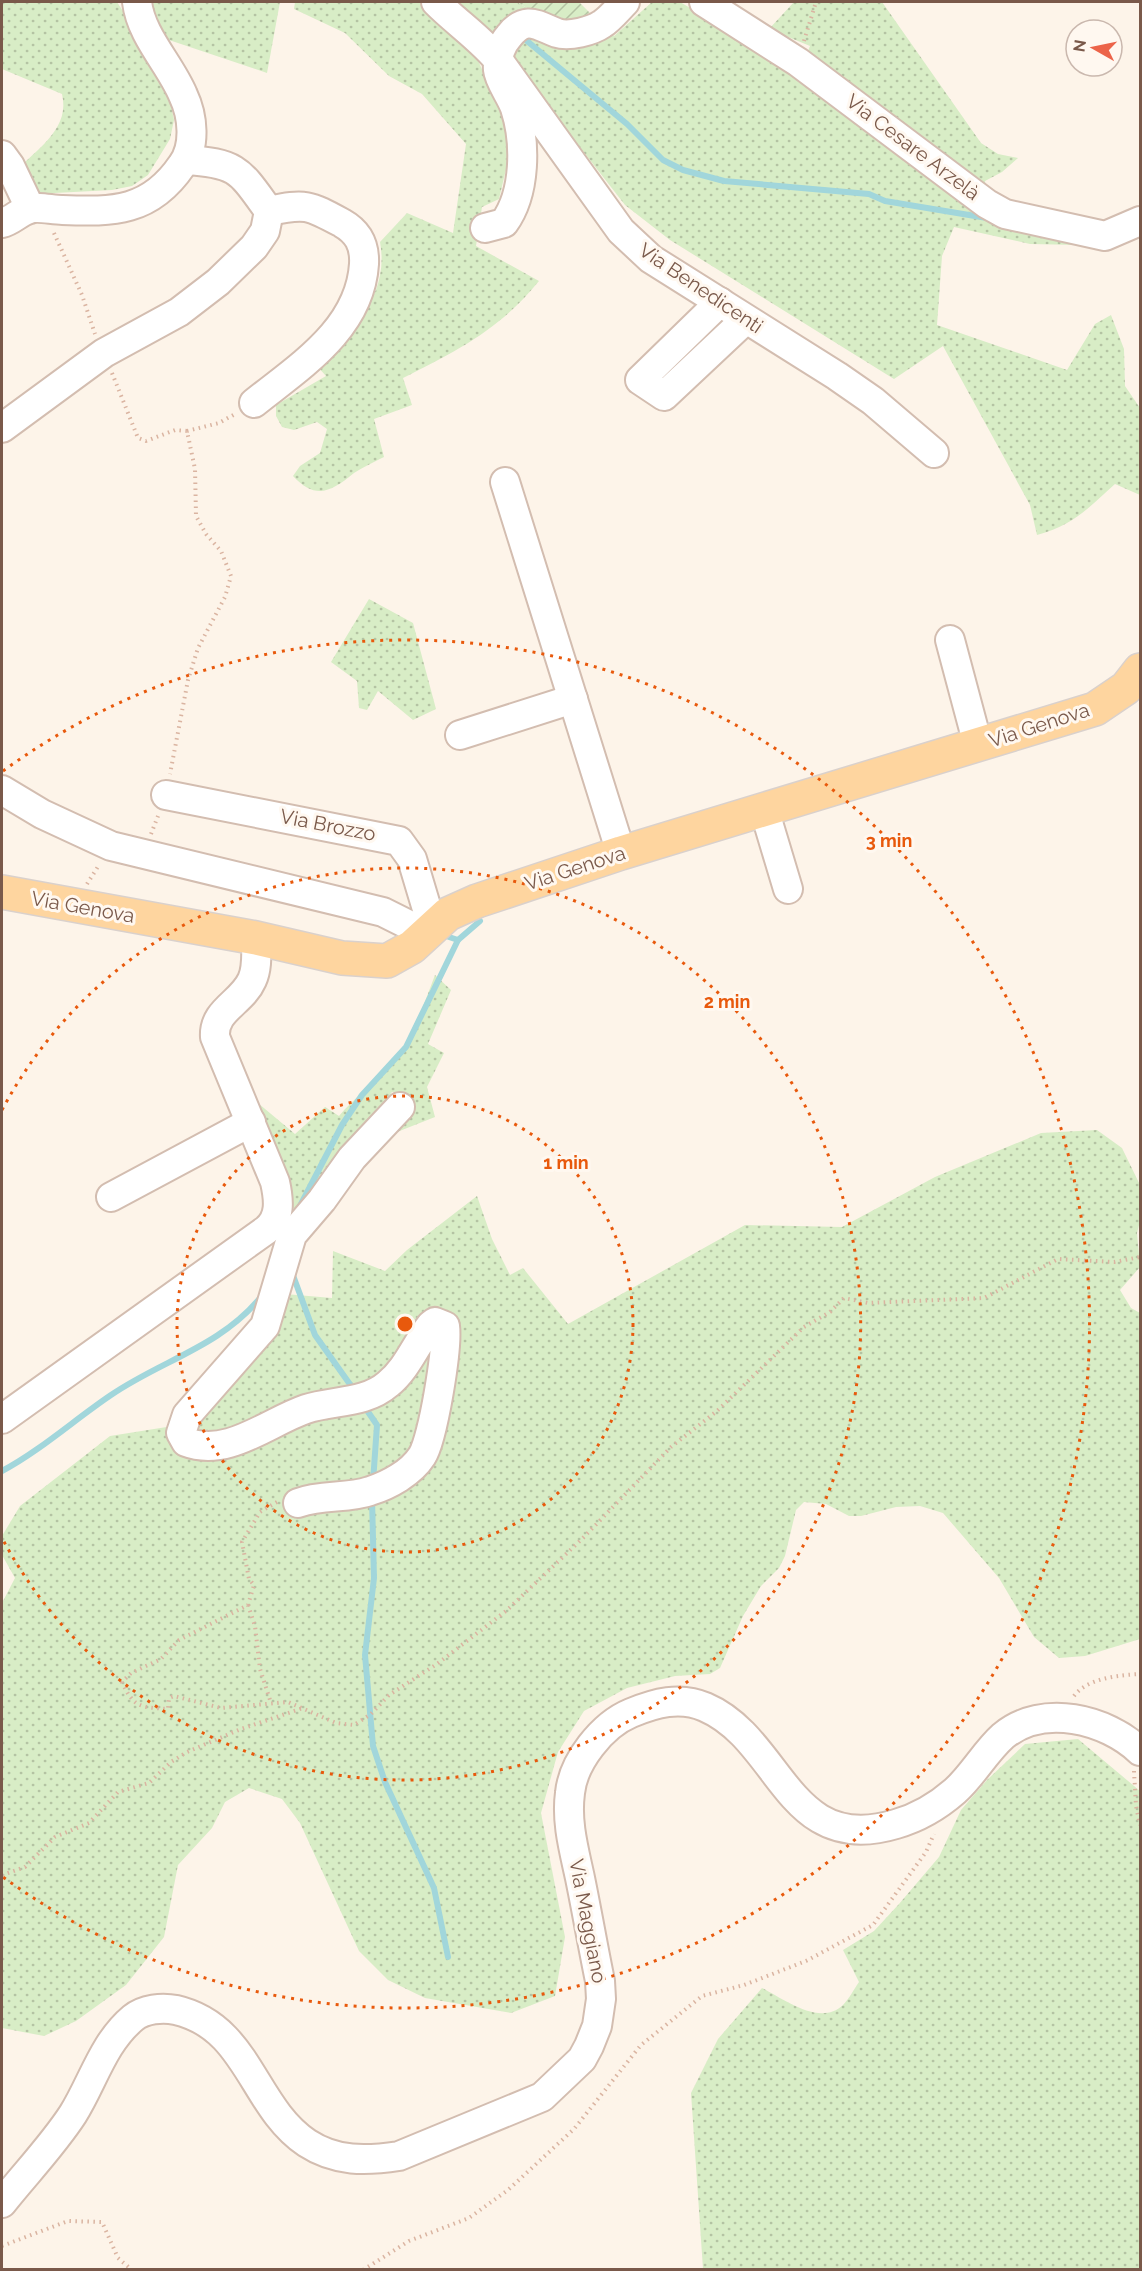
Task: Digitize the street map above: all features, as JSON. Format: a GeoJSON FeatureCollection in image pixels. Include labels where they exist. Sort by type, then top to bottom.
{"type":"FeatureCollection","features":[{"type":"Feature","properties":{"kind":"main road","name":"Via Genova"},"geometry":{"type":"LineString","coordinates":[[2,892],[256,938],[342,958],[387,961],[401,954],[448,914],[477,901],[621,853],[1095,709],[1136,682]]}},
{"type":"Feature","properties":{"kind":"street"},"geometry":{"type":"LineString","coordinates":[[2,224],[36,209],[94,212],[125,208],[145,201],[161,191],[186,160],[191,128],[183,95],[143,24],[137,2]]}},
{"type":"Feature","properties":{"kind":"street","name":"Via Benedicenti"},"geometry":{"type":"LineString","coordinates":[[436,2],[459,26],[487,46],[621,231],[651,259],[873,401],[934,453]]}},
{"type":"Feature","properties":{"kind":"street"},"geometry":{"type":"LineString","coordinates":[[485,228],[504,223],[514,210],[521,168],[522,136],[508,90],[498,72],[501,47],[510,34],[522,25],[539,24],[558,33],[574,33],[602,24],[625,2]]}},
{"type":"Feature","properties":{"kind":"street","name":"Via Cesare Arzelà"},"geometry":{"type":"LineString","coordinates":[[704,2],[798,62],[987,204],[1005,214],[1105,236],[1140,221]]}},
{"type":"Feature","properties":{"kind":"street"},"geometry":{"type":"LineString","coordinates":[[2,155],[36,209]]}},
{"type":"Feature","properties":{"kind":"street"},"geometry":{"type":"LineString","coordinates":[[2,428],[104,353],[179,312],[218,282],[254,247],[266,231],[269,211],[243,175],[215,162],[186,160]]}},
{"type":"Feature","properties":{"kind":"street"},"geometry":{"type":"LineString","coordinates":[[254,403],[332,337],[348,317],[362,277],[364,262],[363,248],[356,232],[315,208],[301,204],[269,211]]}},
{"type":"Feature","properties":{"kind":"street"},"geometry":{"type":"LineString","coordinates":[[720,302],[639,380],[664,396],[745,320]]}},
{"type":"Feature","properties":{"kind":"street"},"geometry":{"type":"LineString","coordinates":[[505,482],[621,853]]}},
{"type":"Feature","properties":{"kind":"street"},"geometry":{"type":"LineString","coordinates":[[950,640],[978,745]]}},
{"type":"Feature","properties":{"kind":"street"},"geometry":{"type":"LineString","coordinates":[[460,735],[573,699]]}},
{"type":"Feature","properties":{"kind":"street"},"geometry":{"type":"LineString","coordinates":[[2,790],[42,814],[111,846],[383,912],[411,926],[428,931]]}},
{"type":"Feature","properties":{"kind":"street","name":"Via Brozzo"},"geometry":{"type":"LineString","coordinates":[[166,795],[399,841],[411,859],[428,931]]}},
{"type":"Feature","properties":{"kind":"street"},"geometry":{"type":"LineString","coordinates":[[764,809],[788,889]]}},
{"type":"Feature","properties":{"kind":"street"},"geometry":{"type":"LineString","coordinates":[[256,938],[257,961],[252,980],[218,1018],[214,1030],[275,1182],[286,1228],[265,1326],[187,1415],[181,1433],[186,1442],[205,1447],[231,1442],[256,1433],[304,1409],[324,1403],[356,1400],[379,1391],[390,1383],[431,1325],[443,1324],[446,1330],[429,1437],[421,1458],[412,1468],[394,1480],[368,1492],[312,1498],[298,1503]]}},
{"type":"Feature","properties":{"kind":"street"},"geometry":{"type":"LineString","coordinates":[[2,1419],[266,1230],[286,1228],[322,1200],[352,1158],[400,1107]]}},
{"type":"Feature","properties":{"kind":"street"},"geometry":{"type":"LineString","coordinates":[[111,1197],[251,1122]]}},
{"type":"Feature","properties":{"kind":"street","name":"Via Maggiano"},"geometry":{"type":"LineString","coordinates":[[2,2203],[72,2115],[113,2039],[135,2016],[151,2010],[167,2008],[188,2013],[219,2031],[236,2048],[289,2127],[316,2148],[342,2158],[374,2160],[399,2156],[542,2097],[582,2059],[597,2026],[601,1999],[600,1981],[568,1819],[570,1790],[591,1747],[606,1728],[626,1715],[647,1706],[673,1701],[706,1707],[727,1720],[748,1738],[797,1802],[812,1815],[843,1827],[862,1828],[897,1824],[928,1810],[956,1790],[1004,1736],[1022,1727],[1060,1716],[1096,1724],[1138,1749]]}},
{"type":"Feature","properties":{"kind":"path"},"geometry":{"type":"LineString","coordinates":[[798,62],[816,2]]}},
{"type":"Feature","properties":{"kind":"path"},"geometry":{"type":"LineString","coordinates":[[36,209],[64,254],[99,345]]}},
{"type":"Feature","properties":{"kind":"path"},"geometry":{"type":"LineString","coordinates":[[111,371],[138,438],[146,441],[175,430],[187,431],[219,423],[254,403]]}},
{"type":"Feature","properties":{"kind":"path"},"geometry":{"type":"LineString","coordinates":[[141,853],[153,831],[166,795],[188,680],[198,648],[225,597],[231,576],[221,551],[206,534],[196,516],[195,469],[187,431]]}},
{"type":"Feature","properties":{"kind":"path"},"geometry":{"type":"LineString","coordinates":[[74,905],[111,846]]}},
{"type":"Feature","properties":{"kind":"path"},"geometry":{"type":"LineString","coordinates":[[248,1605],[179,1640],[161,1659],[131,1673],[122,1682],[134,1703],[145,1708],[168,1709],[169,1698],[182,1696],[221,1708],[288,1702],[336,1723],[354,1725],[370,1714],[389,1695],[478,1634],[528,1592],[671,1447],[717,1411],[804,1327],[830,1312],[844,1298],[868,1303],[984,1298],[1058,1259],[1114,1262],[1140,1257]]}},
{"type":"Feature","properties":{"kind":"path"},"geometry":{"type":"LineString","coordinates":[[271,1703],[260,1669],[255,1626],[248,1605],[254,1589],[242,1547],[244,1537],[260,1512],[281,1500],[288,1499],[298,1503]]}},
{"type":"Feature","properties":{"kind":"path"},"geometry":{"type":"LineString","coordinates":[[1060,1716],[1078,1690],[1098,1681],[1140,1674]]}},
{"type":"Feature","properties":{"kind":"path"},"geometry":{"type":"LineString","coordinates":[[2,1875],[25,1867],[55,1837],[89,1823],[118,1792],[149,1783],[171,1762],[187,1752],[241,1729],[304,1708]]}},
{"type":"Feature","properties":{"kind":"path"},"geometry":{"type":"LineString","coordinates":[[1138,1749],[1134,1786],[1140,1825]]}},
{"type":"Feature","properties":{"kind":"path"},"geometry":{"type":"LineString","coordinates":[[363,2270],[410,2241],[469,2218],[508,2190],[574,2129],[640,2045],[702,1996],[744,1984],[806,1960],[873,1925],[926,1852],[939,1825]]}},
{"type":"Feature","properties":{"kind":"path"},"geometry":{"type":"LineString","coordinates":[[2,2246],[68,2221],[102,2222],[118,2258],[132,2270]]}},
{"type":"Feature","properties":{"kind":"green space"},"geometry":{"type":"Polygon","coordinates":[[[2,2],[117,2],[134,28],[170,100],[174,120],[170,139],[148,175],[132,186],[112,190],[35,194],[20,167],[45,143],[58,126],[62,116],[62,94],[2,69],[2,2]]]}},
{"type":"Feature","properties":{"kind":"green space"},"geometry":{"type":"Polygon","coordinates":[[[148,2],[280,2],[267,73],[169,40],[148,12],[148,2]]]}},
{"type":"Feature","properties":{"kind":"green space"},"geometry":{"type":"Polygon","coordinates":[[[295,2],[419,2],[476,56],[508,127],[507,165],[499,199],[482,207],[476,246],[539,281],[509,313],[493,326],[460,348],[403,378],[412,405],[374,419],[384,457],[324,491],[309,489],[293,476],[300,466],[320,453],[327,429],[317,422],[294,430],[282,427],[276,416],[276,405],[326,376],[317,366],[355,326],[365,311],[379,279],[382,261],[380,242],[407,213],[453,233],[466,144],[422,94],[389,76],[345,33],[294,9],[295,2]]]}},
{"type":"Feature","properties":{"kind":"green space"},"geometry":{"type":"Polygon","coordinates":[[[448,2],[517,2],[537,14],[596,19],[614,36],[652,2],[680,2],[815,81],[997,220],[1079,245],[1030,244],[954,227],[942,256],[937,325],[1067,370],[1095,324],[1111,315],[1124,349],[1125,386],[1140,408],[1140,495],[1115,484],[1071,521],[1037,535],[1030,505],[943,346],[894,379],[670,240],[625,205],[543,100],[448,2]]]}},
{"type":"Feature","properties":{"kind":"green space"},"geometry":{"type":"Polygon","coordinates":[[[517,2],[579,2],[596,19],[579,25],[537,14],[517,2]]]}},
{"type":"Feature","properties":{"kind":"green space"},"geometry":{"type":"Polygon","coordinates":[[[794,2],[882,2],[981,143],[998,154],[1018,158],[1002,172],[985,181],[986,191],[806,56],[810,46],[769,29],[794,2]]]}},
{"type":"Feature","properties":{"kind":"green space"},"geometry":{"type":"Polygon","coordinates":[[[369,599],[413,623],[436,709],[413,720],[378,691],[367,710],[359,708],[357,681],[331,662],[369,599]]]}},
{"type":"Feature","properties":{"kind":"green space"},"geometry":{"type":"Polygon","coordinates":[[[435,975],[451,990],[428,1044],[444,1053],[427,1087],[435,1117],[397,1132],[394,1129],[413,1105],[412,1099],[406,1092],[392,1092],[299,1210],[292,1208],[247,1094],[295,1134],[325,1107],[339,1116],[395,1060],[415,1025],[435,975]]]}},
{"type":"Feature","properties":{"kind":"green space"},"geometry":{"type":"Polygon","coordinates":[[[1097,1130],[1122,1148],[1140,1185],[1140,1221],[1137,1233],[1140,1267],[1120,1290],[1131,1308],[1140,1313],[1140,1639],[1085,1656],[1059,1658],[1034,1637],[999,1578],[943,1513],[920,1506],[896,1507],[861,1516],[849,1516],[826,1504],[804,1502],[796,1510],[785,1556],[779,1568],[761,1586],[743,1616],[720,1668],[710,1674],[675,1676],[627,1688],[584,1711],[558,1752],[541,1813],[565,1937],[555,1996],[511,2013],[425,1998],[388,1980],[359,1951],[300,1823],[282,1799],[249,1788],[225,1802],[212,1828],[178,1865],[164,1937],[126,1985],[76,2021],[44,2036],[2,2028],[2,1603],[15,1578],[2,1555],[2,1536],[20,1506],[110,1436],[173,1426],[173,1443],[261,1421],[194,1437],[201,1416],[272,1340],[285,1294],[332,1298],[333,1251],[385,1271],[407,1250],[477,1196],[492,1239],[510,1275],[523,1268],[568,1324],[745,1225],[842,1227],[935,1177],[1041,1133],[1097,1130]]]}},
{"type":"Feature","properties":{"kind":"green space"},"geometry":{"type":"Polygon","coordinates":[[[1078,1739],[1140,1791],[1140,2269],[703,2269],[691,2093],[718,2039],[762,1988],[791,2004],[813,2012],[834,2011],[843,2005],[859,1982],[843,1950],[874,1931],[939,1857],[961,1810],[987,1780],[1025,1744],[1078,1739]]]}},
{"type":"Feature","properties":{"kind":"waterway"},"geometry":{"type":"LineString","coordinates":[[527,41],[627,124],[663,160],[683,170],[724,181],[869,194],[885,201],[987,218]]}},
{"type":"Feature","properties":{"kind":"waterway"},"geometry":{"type":"LineString","coordinates":[[300,1206],[342,1125],[362,1095],[406,1047],[458,940],[480,921]]}},
{"type":"Feature","properties":{"kind":"waterway"},"geometry":{"type":"LineString","coordinates":[[449,937],[458,940]]}},
{"type":"Feature","properties":{"kind":"waterway"},"geometry":{"type":"LineString","coordinates":[[291,1270],[315,1335],[354,1390]]}},
{"type":"Feature","properties":{"kind":"waterway"},"geometry":{"type":"LineString","coordinates":[[2,1471],[130,1383],[209,1341],[245,1314],[261,1297]]}},
{"type":"Feature","properties":{"kind":"waterway"},"geometry":{"type":"LineString","coordinates":[[364,1406],[377,1425],[373,1482]]}},
{"type":"Feature","properties":{"kind":"waterway"},"geometry":{"type":"LineString","coordinates":[[372,1498],[374,1578],[365,1655],[373,1746],[385,1782],[434,1888],[448,1957]]}}]}
